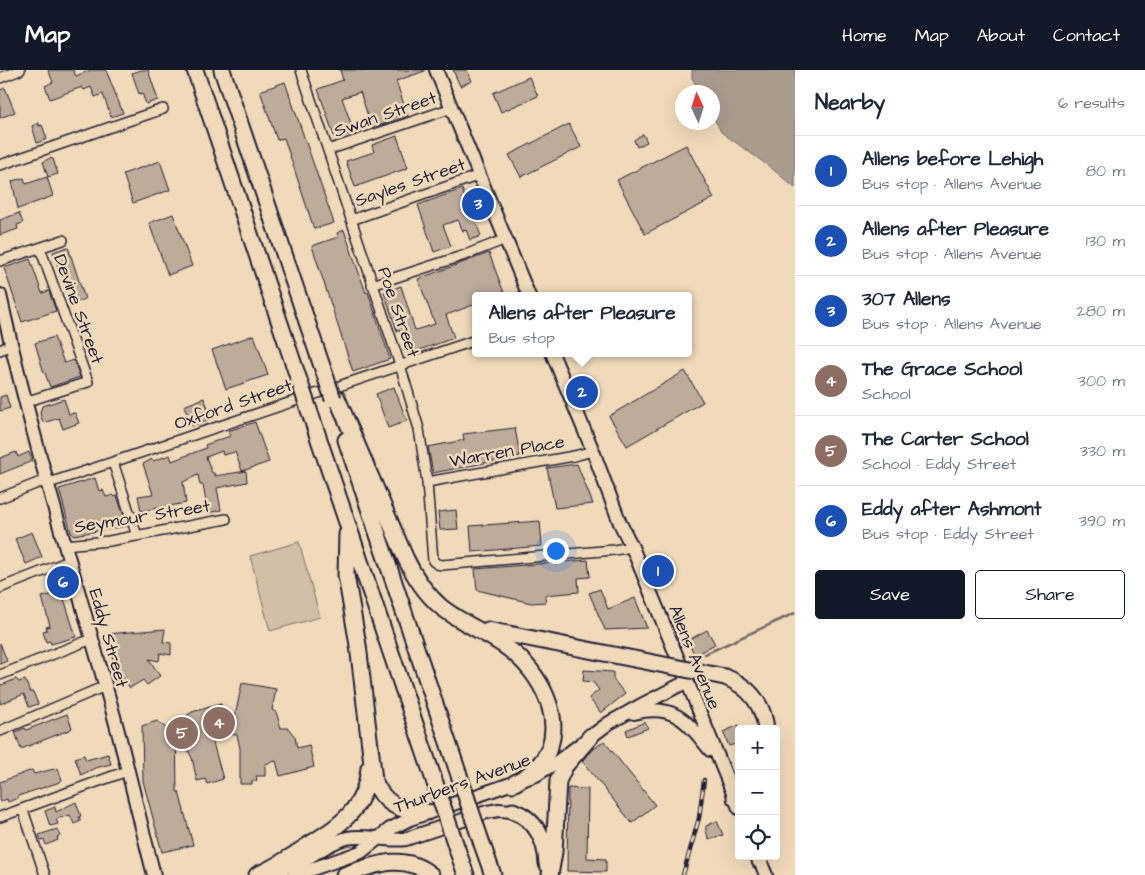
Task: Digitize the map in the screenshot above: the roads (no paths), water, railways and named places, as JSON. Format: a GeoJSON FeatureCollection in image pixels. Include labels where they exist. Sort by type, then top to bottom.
{"type":"FeatureCollection","features":[{"type":"Feature","properties":{"kind":"highway"},"geometry":{"type":"LineString","coordinates":[[222,70],[318,355],[335,399],[412,571],[428,593],[441,606],[506,647],[522,660],[540,684],[547,700],[553,723],[553,736],[549,750],[537,768],[513,784]]}},
{"type":"Feature","properties":{"kind":"highway"},"geometry":{"type":"LineString","coordinates":[[196,74],[466,875]]}},
{"type":"Feature","properties":{"kind":"highway"},"geometry":{"type":"LineString","coordinates":[[335,399],[493,875]]}},
{"type":"Feature","properties":{"kind":"highway"},"geometry":{"type":"LineString","coordinates":[[347,523],[346,575],[358,645],[374,780],[380,793],[386,800],[402,810],[427,812]]}},
{"type":"Feature","properties":{"kind":"highway"},"geometry":{"type":"LineString","coordinates":[[458,618],[474,626],[502,634],[725,676],[741,685],[754,697],[761,709],[765,725]]}},
{"type":"Feature","properties":{"kind":"highway"},"geometry":{"type":"LineString","coordinates":[[549,875],[554,852],[558,781],[565,766],[591,736]]}},
{"type":"Feature","properties":{"kind":"highway"},"geometry":{"type":"LineString","coordinates":[[257,875],[330,832],[353,812],[362,798],[368,780],[369,748]]}},
{"type":"Feature","properties":{"kind":"highway"},"geometry":{"type":"LineString","coordinates":[[513,811],[528,818],[539,832],[546,851],[549,875]]}},
{"type":"Feature","properties":{"kind":"highway"},"geometry":{"type":"LineString","coordinates":[[344,875],[374,865],[398,861],[414,864],[431,875]]}},
{"type":"Feature","properties":{"kind":"main road"},"geometry":{"type":"LineString","coordinates":[[436,70],[527,292]]}},
{"type":"Feature","properties":{"kind":"main road","name":"Eddy Street"},"geometry":{"type":"LineString","coordinates":[[0,295],[6,348],[25,402],[92,639],[154,875]]}},
{"type":"Feature","properties":{"kind":"main road","name":"Allens Avenue"},"geometry":{"type":"LineString","coordinates":[[554,357],[593,451],[620,523],[632,547],[686,682],[735,796]]}},
{"type":"Feature","properties":{"kind":"main road","name":"Thurbers Avenue"},"geometry":{"type":"LineString","coordinates":[[295,875],[355,855],[396,825],[427,812],[513,784],[543,772],[619,717],[686,682]]}},
{"type":"Feature","properties":{"kind":"main road"},"geometry":{"type":"LineString","coordinates":[[619,717],[648,710],[670,712],[689,725],[720,761]]}},
{"type":"Feature","properties":{"kind":"main road","name":"Thurbers Avenue"},"geometry":{"type":"LineString","coordinates":[[270,875],[291,867],[341,840],[356,837],[406,839],[487,812],[513,811]]}},
{"type":"Feature","properties":{"kind":"street"},"geometry":{"type":"LineString","coordinates":[[0,78],[20,70]]}},
{"type":"Feature","properties":{"kind":"street","name":"Poe Street"},"geometry":{"type":"LineString","coordinates":[[301,70],[400,365],[420,434],[427,482],[432,558],[437,564],[442,565],[632,547]]}},
{"type":"Feature","properties":{"kind":"street","name":"Swan Street"},"geometry":{"type":"LineString","coordinates":[[328,150],[452,108]]}},
{"type":"Feature","properties":{"kind":"street"},"geometry":{"type":"LineString","coordinates":[[0,165],[163,109]]}},
{"type":"Feature","properties":{"kind":"street","name":"Sayles Street"},"geometry":{"type":"LineString","coordinates":[[351,220],[480,175]]}},
{"type":"Feature","properties":{"kind":"street"},"geometry":{"type":"LineString","coordinates":[[372,285],[465,255],[506,239]]}},
{"type":"Feature","properties":{"kind":"street"},"geometry":{"type":"LineString","coordinates":[[0,261],[63,240]]}},
{"type":"Feature","properties":{"kind":"street","name":"Devine Street"},"geometry":{"type":"LineString","coordinates":[[25,402],[88,382],[40,248]]}},
{"type":"Feature","properties":{"kind":"street","name":"Oxford Street"},"geometry":{"type":"LineString","coordinates":[[0,498],[46,481],[113,462],[472,341]]}},
{"type":"Feature","properties":{"kind":"street","name":"Warren Place"},"geometry":{"type":"LineString","coordinates":[[427,482],[593,451]]}},
{"type":"Feature","properties":{"kind":"street"},"geometry":{"type":"LineString","coordinates":[[113,462],[137,536]]}},
{"type":"Feature","properties":{"kind":"street","name":"Seymour Street"},"geometry":{"type":"LineString","coordinates":[[64,545],[109,541],[226,519]]}},
{"type":"Feature","properties":{"kind":"street"},"geometry":{"type":"LineString","coordinates":[[0,588],[69,562]]}},
{"type":"Feature","properties":{"kind":"street"},"geometry":{"type":"LineString","coordinates":[[0,675],[92,639]]}},
{"type":"Feature","properties":{"kind":"street"},"geometry":{"type":"LineString","coordinates":[[0,731],[105,686]]}},
{"type":"Feature","properties":{"kind":"street"},"geometry":{"type":"LineString","coordinates":[[0,817],[127,771]]}},
{"type":"Feature","properties":{"kind":"street"},"geometry":{"type":"LineString","coordinates":[[22,810],[45,875]]}},
{"type":"Feature","properties":{"kind":"waterway"},"geometry":{"type":"LineString","coordinates":[[705,654],[795,613]]}},
{"type":"Feature","properties":{"kind":"railway"},"geometry":{"type":"LineString","coordinates":[[683,875],[699,818],[704,780]]}},
{"type":"Feature","properties":{"kind":"place","name":"307 Allens"},"geometry":{"type":"Point","coordinates":[478,204]}},
{"type":"Feature","properties":{"kind":"place","name":"Allens after Pleasure"},"geometry":{"type":"Point","coordinates":[582,392]}},
{"type":"Feature","properties":{"kind":"place","name":"Allens before Lehigh"},"geometry":{"type":"Point","coordinates":[658,571]}},
{"type":"Feature","properties":{"kind":"place","name":"Eddy after Ashmont"},"geometry":{"type":"Point","coordinates":[63,582]}},
{"type":"Feature","properties":{"kind":"place","name":"The Grace School"},"geometry":{"type":"Point","coordinates":[219,723]}},
{"type":"Feature","properties":{"kind":"place","name":"The Carter School"},"geometry":{"type":"Point","coordinates":[182,733]}}]}
